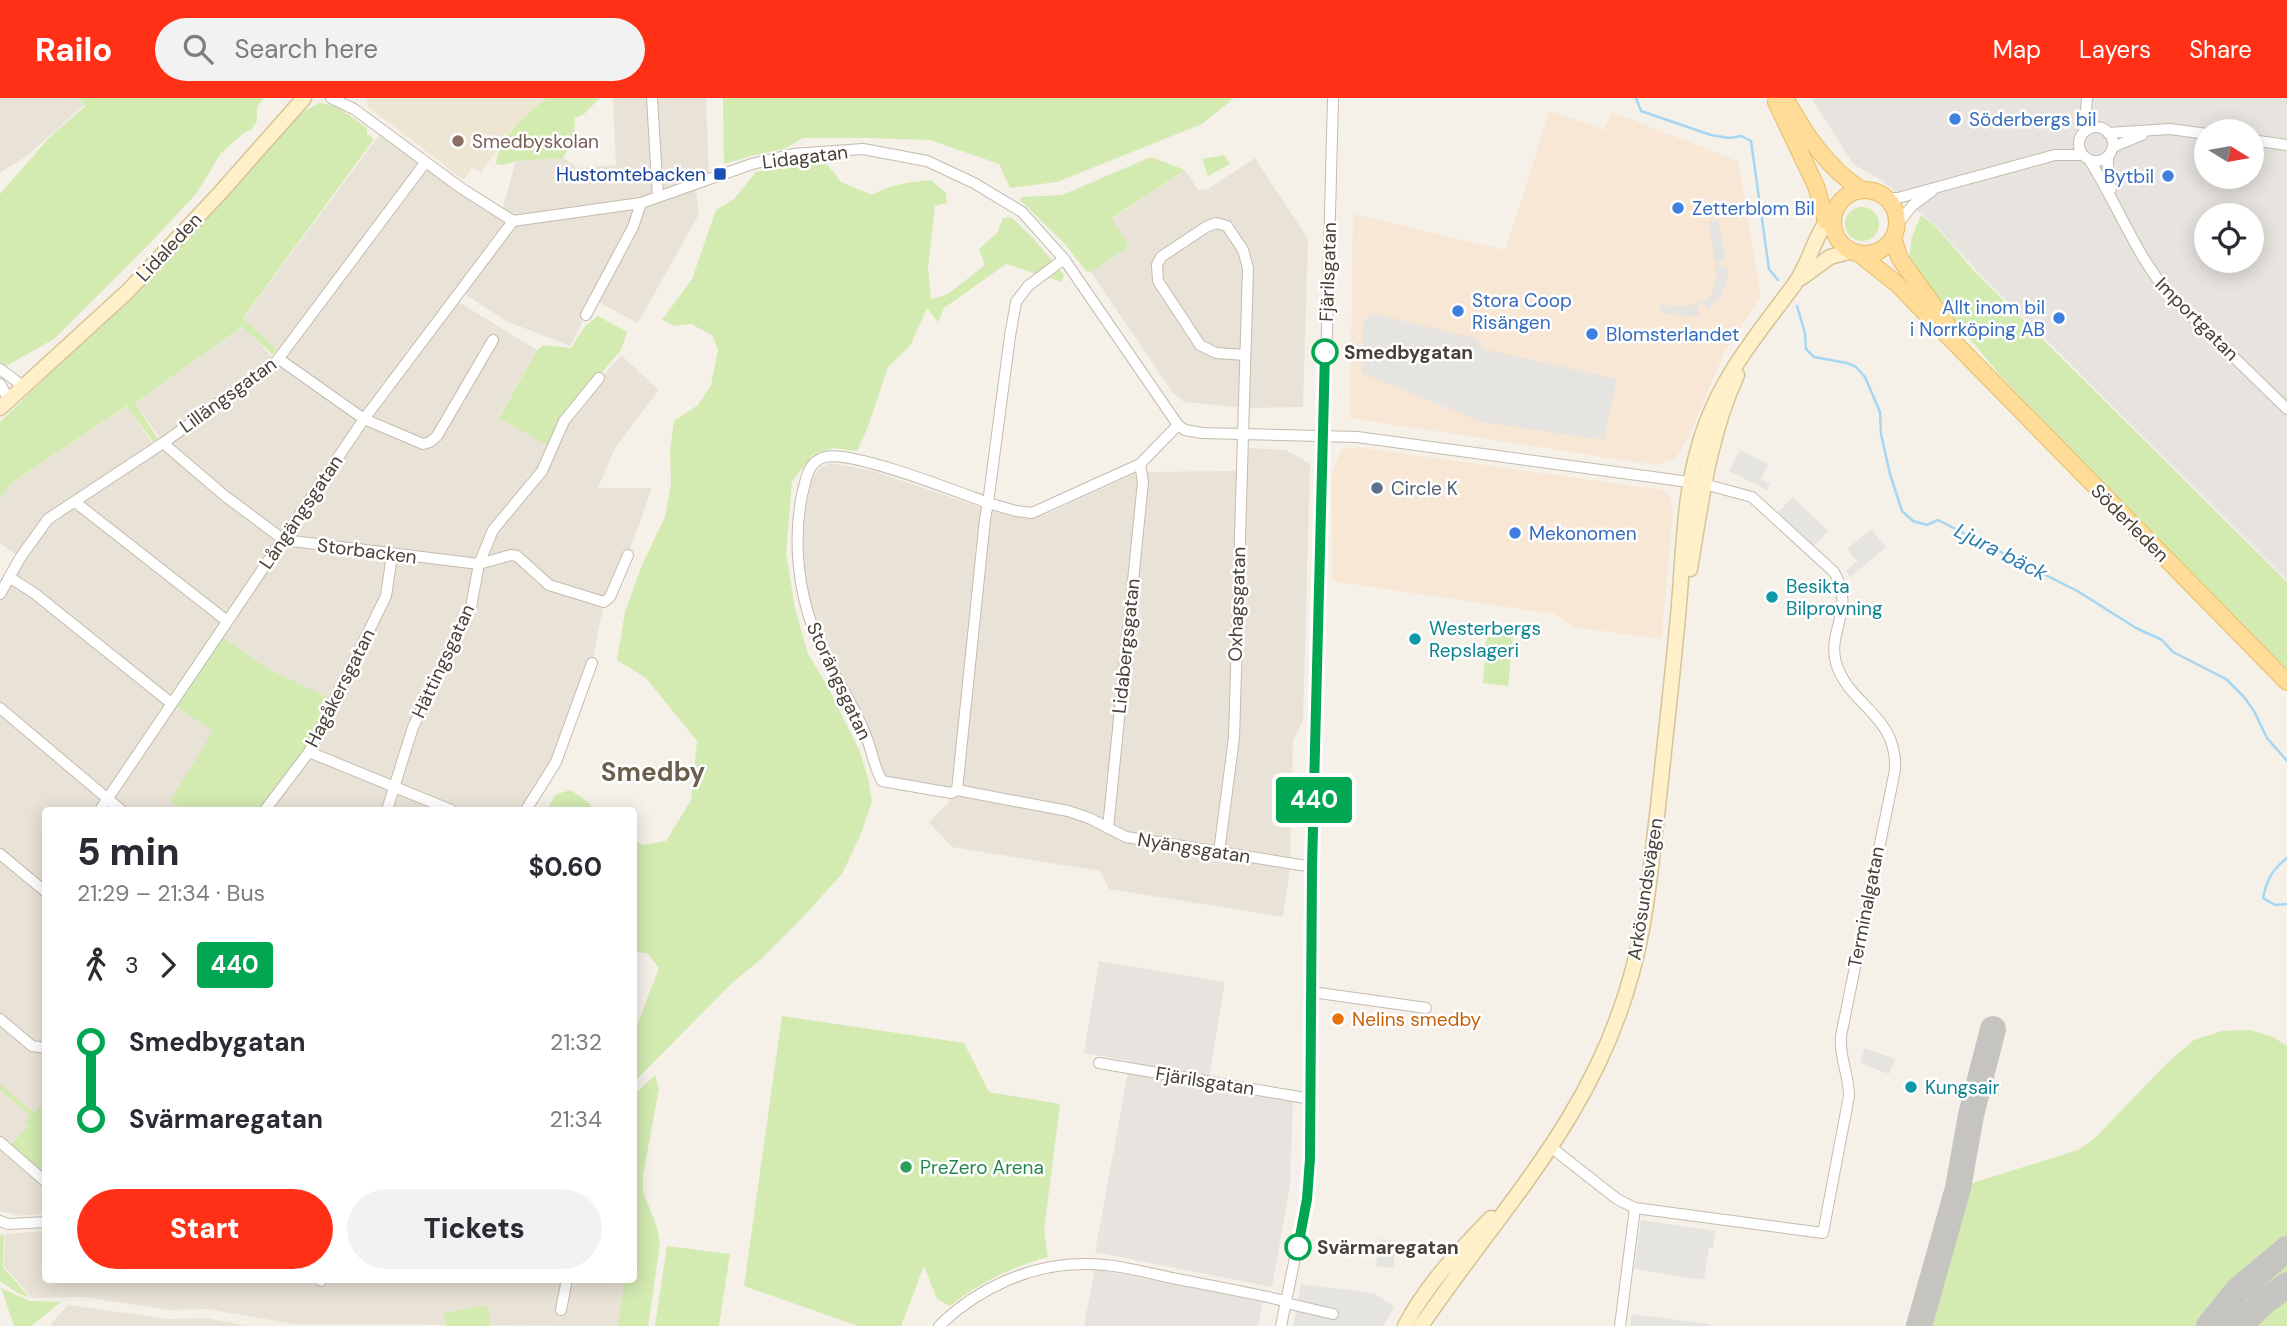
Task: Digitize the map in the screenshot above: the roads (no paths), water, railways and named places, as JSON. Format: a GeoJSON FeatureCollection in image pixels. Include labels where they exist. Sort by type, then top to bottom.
{"type":"FeatureCollection","features":[{"type":"Feature","properties":{"kind":"main road","name":"Lidaleden"},"geometry":{"type":"LineString","coordinates":[[3,407],[128,291],[304,98]]}},
{"type":"Feature","properties":{"kind":"main road"},"geometry":{"type":"LineString","coordinates":[[1778,99],[1820,153],[1844,177],[1862,190],[1876,192],[1887,198],[1895,210],[1891,237],[1867,254],[1855,252],[1841,242],[1835,230],[1833,213],[1819,170],[1778,99]]}},
{"type":"Feature","properties":{"kind":"main road"},"geometry":{"type":"LineString","coordinates":[[1833,213],[1845,197],[1862,190]]}},
{"type":"Feature","properties":{"kind":"main road","name":"Arkösundsvägen"},"geometry":{"type":"LineString","coordinates":[[1413,1324],[1450,1262],[1523,1186],[1552,1148],[1593,1076],[1616,1023],[1632,975],[1646,902],[1697,483],[1722,412],[1762,327],[1797,281],[1833,213]]}},
{"type":"Feature","properties":{"kind":"main road","name":"Söderleden"},"geometry":{"type":"LineString","coordinates":[[1891,237],[1888,257],[1901,276],[1954,334],[1974,363]]}},
{"type":"Feature","properties":{"kind":"main road","name":"Arkösundsvägen"},"geometry":{"type":"LineString","coordinates":[[1797,281],[1830,257],[1855,252]]}},
{"type":"Feature","properties":{"kind":"main road","name":"Söderleden"},"geometry":{"type":"LineString","coordinates":[[1855,252],[1897,284],[2287,682]]}},
{"type":"Feature","properties":{"kind":"street"},"geometry":{"type":"LineString","coordinates":[[331,98],[354,109],[484,205],[513,221]]}},
{"type":"Feature","properties":{"kind":"street"},"geometry":{"type":"LineString","coordinates":[[346,98],[354,109]]}},
{"type":"Feature","properties":{"kind":"street"},"geometry":{"type":"LineString","coordinates":[[652,98],[658,197]]}},
{"type":"Feature","properties":{"kind":"street","name":"Fjärilsgatan"},"geometry":{"type":"LineString","coordinates":[[1281,1326],[1307,1199],[1311,1099],[1312,867],[1333,98]]}},
{"type":"Feature","properties":{"kind":"street"},"geometry":{"type":"LineString","coordinates":[[2088,99],[2104,130],[2110,152]]}},
{"type":"Feature","properties":{"kind":"street"},"geometry":{"type":"LineString","coordinates":[[2086,158],[2081,137],[2088,99]]}},
{"type":"Feature","properties":{"kind":"street"},"geometry":{"type":"LineString","coordinates":[[1887,198],[1939,187],[2055,155],[2091,128],[2194,133]]}},
{"type":"Feature","properties":{"kind":"street"},"geometry":{"type":"LineString","coordinates":[[2055,155],[2100,161],[2110,152],[2156,131]]}},
{"type":"Feature","properties":{"kind":"street"},"geometry":{"type":"LineString","coordinates":[[2264,142],[2287,145]]}},
{"type":"Feature","properties":{"kind":"street","name":"Lidagatan"},"geometry":{"type":"LineString","coordinates":[[513,221],[640,203],[752,164],[793,154],[863,149],[927,161],[1022,212],[1063,259],[1178,425]]}},
{"type":"Feature","properties":{"kind":"street","name":"Importgatan"},"geometry":{"type":"LineString","coordinates":[[2110,152],[2108,178],[2120,219]]}},
{"type":"Feature","properties":{"kind":"street","name":"Importgatan"},"geometry":{"type":"LineString","coordinates":[[2086,158],[2152,274],[2169,294],[2287,409]]}},
{"type":"Feature","properties":{"kind":"street","name":"Lillängsgatan"},"geometry":{"type":"LineString","coordinates":[[0,594],[20,558],[48,519],[163,443],[279,359],[425,163]]}},
{"type":"Feature","properties":{"kind":"street"},"geometry":{"type":"LineString","coordinates":[[1891,237],[1913,205],[1939,187]]}},
{"type":"Feature","properties":{"kind":"street"},"geometry":{"type":"LineString","coordinates":[[586,315],[633,227],[640,203]]}},
{"type":"Feature","properties":{"kind":"street","name":"Långängsgatan"},"geometry":{"type":"LineString","coordinates":[[102,807],[364,419],[513,221]]}},
{"type":"Feature","properties":{"kind":"street","name":"Oxhagsgatan"},"geometry":{"type":"LineString","coordinates":[[1219,852],[1234,738],[1245,355],[1247,257],[1227,226],[1216,223],[1161,257],[1156,273],[1158,281],[1200,345],[1216,353],[1245,355]]}},
{"type":"Feature","properties":{"kind":"street"},"geometry":{"type":"LineString","coordinates":[[957,790],[985,519],[1016,302],[1028,286],[1063,259]]}},
{"type":"Feature","properties":{"kind":"street"},"geometry":{"type":"LineString","coordinates":[[279,359],[364,419],[423,444],[437,436],[492,340]]}},
{"type":"Feature","properties":{"kind":"street"},"geometry":{"type":"LineString","coordinates":[[0,369],[23,386]]}},
{"type":"Feature","properties":{"kind":"street","name":"Hättingsgatan"},"geometry":{"type":"LineString","coordinates":[[388,807],[413,727],[471,607],[479,564],[493,530],[542,471],[564,421],[599,378]]}},
{"type":"Feature","properties":{"kind":"street","name":"Lidaleden"},"geometry":{"type":"LineString","coordinates":[[0,384],[3,407]]}},
{"type":"Feature","properties":{"kind":"street"},"geometry":{"type":"LineString","coordinates":[[988,503],[1016,512],[1032,513],[1140,464],[1178,425],[1194,433],[1357,437],[1697,483]]}},
{"type":"Feature","properties":{"kind":"street","name":"Storbacken"},"geometry":{"type":"LineString","coordinates":[[163,443],[225,496],[284,540],[479,564]]}},
{"type":"Feature","properties":{"kind":"street","name":"Storängsgatan"},"geometry":{"type":"LineString","coordinates":[[957,790],[951,793],[891,783],[883,781],[877,772],[866,736],[814,632],[799,581],[798,514],[808,471],[816,461],[827,457],[841,457],[904,474],[988,503]]}},
{"type":"Feature","properties":{"kind":"street","name":"Lidabergsgatan"},"geometry":{"type":"LineString","coordinates":[[1108,828],[1143,482],[1140,464]]}},
{"type":"Feature","properties":{"kind":"street","name":"Terminalgatan"},"geometry":{"type":"LineString","coordinates":[[1552,1148],[1617,1199],[1635,1208],[1823,1233],[1849,1096],[1847,1075],[1840,1052],[1841,1036],[1895,770],[1895,749],[1878,718],[1850,687],[1837,664],[1835,646],[1844,598],[1834,572],[1752,497],[1697,483]]}},
{"type":"Feature","properties":{"kind":"street"},"geometry":{"type":"LineString","coordinates":[[75,502],[227,621]]}},
{"type":"Feature","properties":{"kind":"street","name":"Hagåkersgatan"},"geometry":{"type":"LineString","coordinates":[[266,807],[309,752],[386,596],[392,555]]}},
{"type":"Feature","properties":{"kind":"street"},"geometry":{"type":"LineString","coordinates":[[479,564],[511,555],[517,556],[549,585],[604,602],[610,597],[628,555]]}},
{"type":"Feature","properties":{"kind":"street"},"geometry":{"type":"LineString","coordinates":[[9,577],[34,593],[171,703]]}},
{"type":"Feature","properties":{"kind":"street"},"geometry":{"type":"LineString","coordinates":[[528,807],[556,762],[592,663]]}},
{"type":"Feature","properties":{"kind":"street"},"geometry":{"type":"LineString","coordinates":[[0,708],[117,807]]}},
{"type":"Feature","properties":{"kind":"street"},"geometry":{"type":"LineString","coordinates":[[309,752],[443,807]]}},
{"type":"Feature","properties":{"kind":"street","name":"Nyängsgatan"},"geometry":{"type":"LineString","coordinates":[[957,790],[1068,811],[1089,818],[1126,837],[1312,867]]}},
{"type":"Feature","properties":{"kind":"street"},"geometry":{"type":"LineString","coordinates":[[0,854],[42,889]]}},
{"type":"Feature","properties":{"kind":"street"},"geometry":{"type":"LineString","coordinates":[[1312,992],[1426,1008]]}},
{"type":"Feature","properties":{"kind":"street"},"geometry":{"type":"LineString","coordinates":[[0,1020],[32,1046],[42,1047]]}},
{"type":"Feature","properties":{"kind":"street","name":"Fjärilsgatan"},"geometry":{"type":"LineString","coordinates":[[1099,1063],[1311,1099]]}},
{"type":"Feature","properties":{"kind":"street"},"geometry":{"type":"LineString","coordinates":[[0,1142],[42,1179]]}},
{"type":"Feature","properties":{"kind":"street"},"geometry":{"type":"LineString","coordinates":[[1620,1326],[1635,1208]]}},
{"type":"Feature","properties":{"kind":"street"},"geometry":{"type":"LineString","coordinates":[[0,1220],[8,1224],[42,1222]]}},
{"type":"Feature","properties":{"kind":"street"},"geometry":{"type":"LineString","coordinates":[[939,1326],[970,1299],[1007,1280],[1052,1266],[1087,1264],[1130,1269],[1333,1314]]}},
{"type":"Feature","properties":{"kind":"street"},"geometry":{"type":"LineString","coordinates":[[561,1310],[565,1283]]}},
{"type":"Feature","properties":{"kind":"waterway","name":"Ljura bäck"},"geometry":{"type":"LineString","coordinates":[[1636,98],[1641,111],[1711,135],[1729,138],[1741,136],[1751,141],[1769,269],[1778,280]]}},
{"type":"Feature","properties":{"kind":"waterway","name":"Ljura bäck"},"geometry":{"type":"LineString","coordinates":[[1797,306],[1805,333],[1806,349],[1814,357],[1856,367],[1865,377],[1880,412],[1881,434],[1902,511],[1913,521],[1927,525],[1938,520],[2079,592],[2136,628],[2162,640],[2173,652],[2226,679],[2244,697],[2267,738],[2287,761]]}},
{"type":"Feature","properties":{"kind":"waterway","name":"Ljura bäck"},"geometry":{"type":"LineString","coordinates":[[2287,858],[2271,875],[2263,898],[2275,905],[2287,904]]}},
{"type":"Feature","properties":{"kind":"place","name":"Söderbergs bil"},"geometry":{"type":"Point","coordinates":[1955,119]}},
{"type":"Feature","properties":{"kind":"place","name":"Smedbyskolan"},"geometry":{"type":"Point","coordinates":[458,141]}},
{"type":"Feature","properties":{"kind":"place","name":"Hustomtebacken"},"geometry":{"type":"Point","coordinates":[720,174]}},
{"type":"Feature","properties":{"kind":"place","name":"Bytbil"},"geometry":{"type":"Point","coordinates":[2168,176]}},
{"type":"Feature","properties":{"kind":"place","name":"Zetterblom Bil"},"geometry":{"type":"Point","coordinates":[1678,208]}},
{"type":"Feature","properties":{"kind":"place","name":"Stora Coop Risängen"},"geometry":{"type":"Point","coordinates":[1458,311]}},
{"type":"Feature","properties":{"kind":"place","name":"Allt inom bil i Norrköping AB"},"geometry":{"type":"Point","coordinates":[2059,318]}},
{"type":"Feature","properties":{"kind":"place","name":"Blomsterlandet"},"geometry":{"type":"Point","coordinates":[1592,334]}},
{"type":"Feature","properties":{"kind":"place","name":"Smedbygatan"},"geometry":{"type":"Point","coordinates":[1325,352]}},
{"type":"Feature","properties":{"kind":"place","name":"Circle K"},"geometry":{"type":"Point","coordinates":[1377,488]}},
{"type":"Feature","properties":{"kind":"place","name":"Mekonomen"},"geometry":{"type":"Point","coordinates":[1515,533]}},
{"type":"Feature","properties":{"kind":"place","name":"Besikta Bilprovning"},"geometry":{"type":"Point","coordinates":[1772,597]}},
{"type":"Feature","properties":{"kind":"place","name":"Westerbergs Repslageri"},"geometry":{"type":"Point","coordinates":[1415,639]}},
{"type":"Feature","properties":{"kind":"place","name":"Nelins smedby"},"geometry":{"type":"Point","coordinates":[1338,1019]}},
{"type":"Feature","properties":{"kind":"place","name":"Kungsair"},"geometry":{"type":"Point","coordinates":[1911,1087]}},
{"type":"Feature","properties":{"kind":"place","name":"PreZero Arena"},"geometry":{"type":"Point","coordinates":[906,1167]}},
{"type":"Feature","properties":{"kind":"place","name":"Svärmaregatan"},"geometry":{"type":"Point","coordinates":[1298,1247]}},
{"type":"Feature","properties":{"kind":"district","name":"Smedby"},"geometry":{"type":"Point","coordinates":[653,772]}}]}
